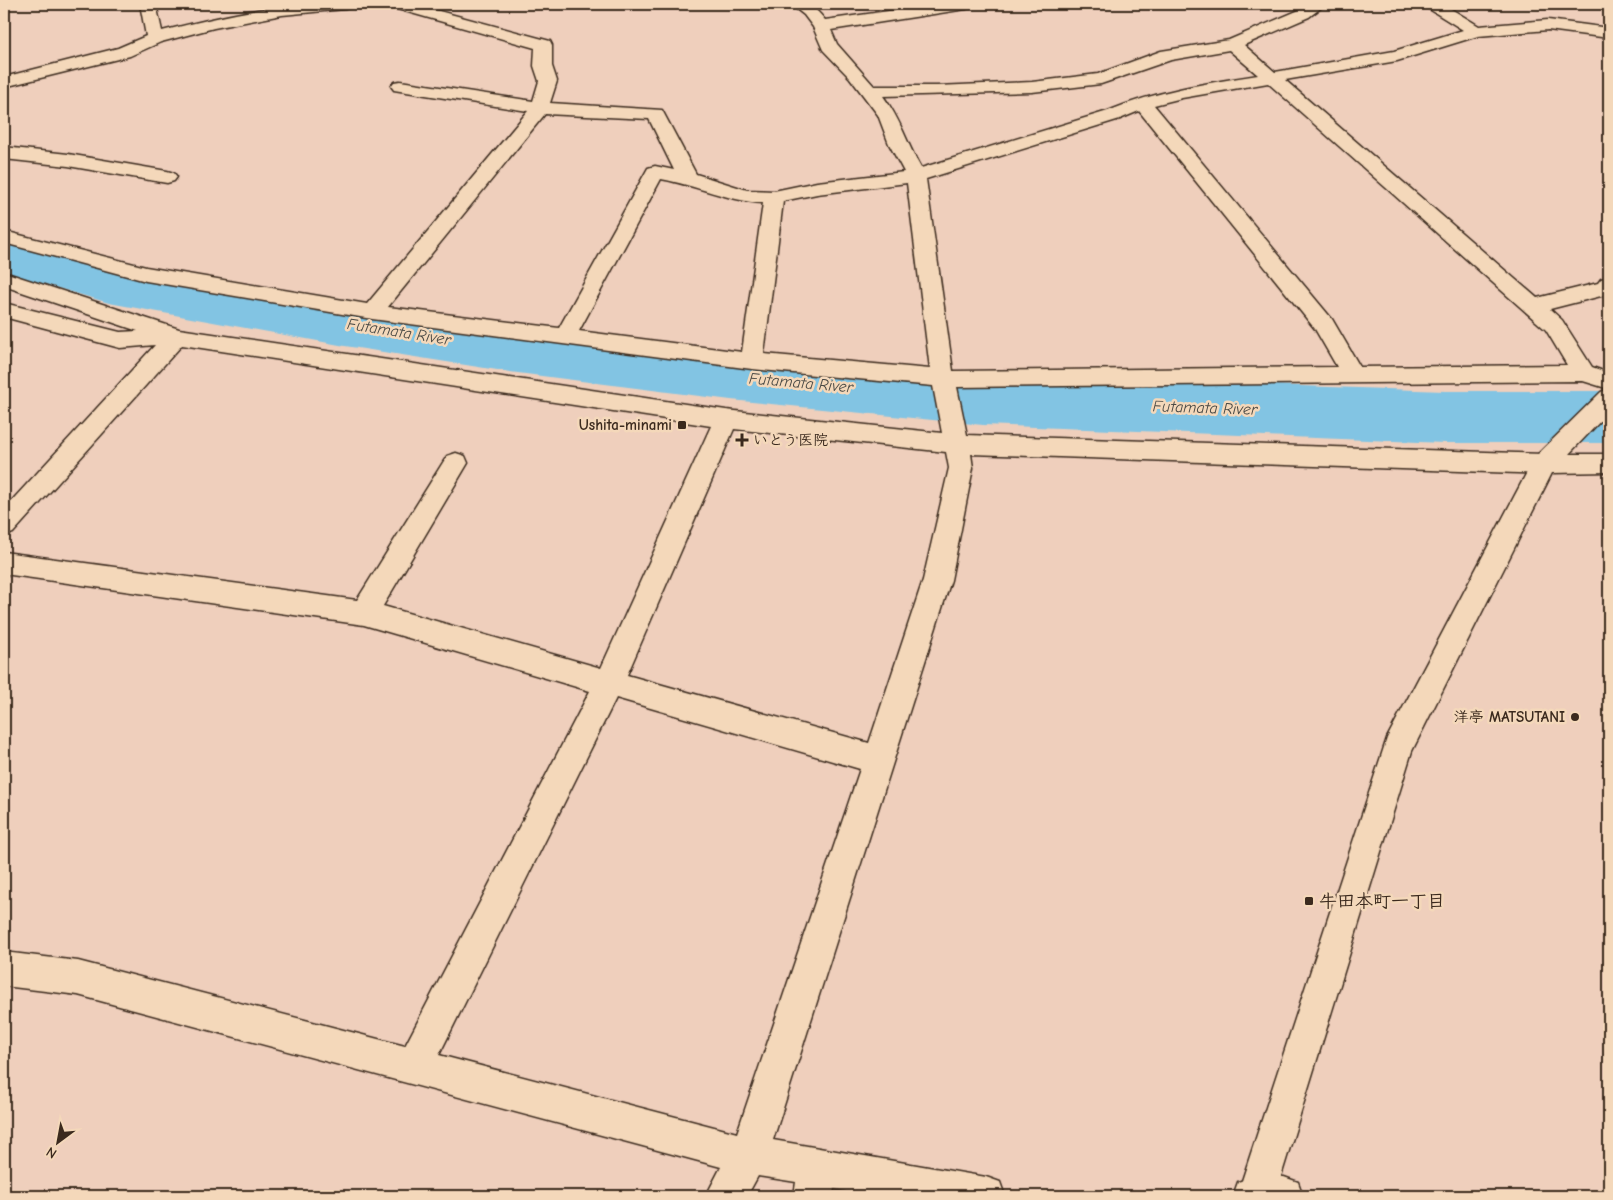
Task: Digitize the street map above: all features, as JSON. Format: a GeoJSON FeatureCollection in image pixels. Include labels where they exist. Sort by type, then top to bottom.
{"type":"FeatureCollection","features":[{"type":"Feature","properties":{"kind":"street"},"geometry":{"type":"LineString","coordinates":[[148,4],[155,38]]}},
{"type":"Feature","properties":{"kind":"street"},"geometry":{"type":"LineString","coordinates":[[4,82],[124,52],[155,38],[213,23],[282,10],[345,4]]}},
{"type":"Feature","properties":{"kind":"street"},"geometry":{"type":"LineString","coordinates":[[396,4],[544,45]]}},
{"type":"Feature","properties":{"kind":"street"},"geometry":{"type":"LineString","coordinates":[[372,312],[540,108],[548,81],[543,66],[546,34],[431,6],[432,4]]}},
{"type":"Feature","properties":{"kind":"street"},"geometry":{"type":"LineString","coordinates":[[725,1196],[749,1155],[937,580],[961,468],[940,356],[916,176],[898,144],[888,114],[829,46],[821,26],[810,12],[798,4]]}},
{"type":"Feature","properties":{"kind":"street"},"geometry":{"type":"LineString","coordinates":[[821,26],[893,16],[945,5],[966,4]]}},
{"type":"Feature","properties":{"kind":"street"},"geometry":{"type":"LineString","coordinates":[[869,91],[1013,88],[1101,79],[1167,56],[1233,44],[1303,14],[1318,4]]}},
{"type":"Feature","properties":{"kind":"street"},"geometry":{"type":"LineString","coordinates":[[1432,4],[1476,31]]}},
{"type":"Feature","properties":{"kind":"street"},"geometry":{"type":"LineString","coordinates":[[565,337],[655,172],[688,178],[746,196],[774,197],[817,188],[916,176],[1114,115],[1142,103],[1272,76],[1397,56],[1476,31],[1548,25],[1609,33]]}},
{"type":"Feature","properties":{"kind":"street"},"geometry":{"type":"LineString","coordinates":[[1233,44],[1272,76],[1554,325],[1584,373]]}},
{"type":"Feature","properties":{"kind":"street"},"geometry":{"type":"LineString","coordinates":[[400,86],[540,108],[656,114],[688,178]]}},
{"type":"Feature","properties":{"kind":"street"},"geometry":{"type":"LineString","coordinates":[[1142,103],[1324,324],[1354,376]]}},
{"type":"Feature","properties":{"kind":"street"},"geometry":{"type":"LineString","coordinates":[[4,153],[68,160],[166,177]]}},
{"type":"Feature","properties":{"kind":"street"},"geometry":{"type":"LineString","coordinates":[[752,361],[774,197]]}},
{"type":"Feature","properties":{"kind":"street"},"geometry":{"type":"LineString","coordinates":[[4,237],[146,274],[372,312],[946,385],[1584,373],[1609,381]]}},
{"type":"Feature","properties":{"kind":"street"},"geometry":{"type":"LineString","coordinates":[[9,280],[53,250]]}},
{"type":"Feature","properties":{"kind":"street"},"geometry":{"type":"LineString","coordinates":[[9,280],[176,336],[726,419],[956,437],[1550,459],[1609,463]]}},
{"type":"Feature","properties":{"kind":"street"},"geometry":{"type":"LineString","coordinates":[[1533,306],[1605,288],[1609,284]]}},
{"type":"Feature","properties":{"kind":"street"},"geometry":{"type":"LineString","coordinates":[[4,310],[120,340],[176,336]]}},
{"type":"Feature","properties":{"kind":"street"},"geometry":{"type":"LineString","coordinates":[[4,526],[176,336]]}},
{"type":"Feature","properties":{"kind":"street"},"geometry":{"type":"LineString","coordinates":[[1284,1196],[1254,1196],[1398,748],[1550,459],[1609,398]]}},
{"type":"Feature","properties":{"kind":"street"},"geometry":{"type":"LineString","coordinates":[[414,1067],[609,683],[726,419]]}},
{"type":"Feature","properties":{"kind":"street"},"geometry":{"type":"LineString","coordinates":[[364,613],[456,463]]}},
{"type":"Feature","properties":{"kind":"street"},"geometry":{"type":"LineString","coordinates":[[4,563],[364,613],[878,760]]}},
{"type":"Feature","properties":{"kind":"street"},"geometry":{"type":"LineString","coordinates":[[4,968],[78,978],[749,1155],[815,1182],[986,1196]]}},
{"type":"Feature","properties":{"kind":"waterway","name":"Futamata River"},"geometry":{"type":"LineString","coordinates":[[4,252],[109,282],[345,324],[510,349],[731,376],[983,400],[1445,417],[1609,417]]}},
{"type":"Feature","properties":{"kind":"place","name":"Ushita-minami"},"geometry":{"type":"Point","coordinates":[682,425]}},
{"type":"Feature","properties":{"kind":"place","name":"いとう医院"},"geometry":{"type":"Point","coordinates":[742,440]}},
{"type":"Feature","properties":{"kind":"place","name":"洋亭 MATSUTANI"},"geometry":{"type":"Point","coordinates":[1575,717]}},
{"type":"Feature","properties":{"kind":"place","name":"牛田本町一丁目"},"geometry":{"type":"Point","coordinates":[1309,901]}}]}
